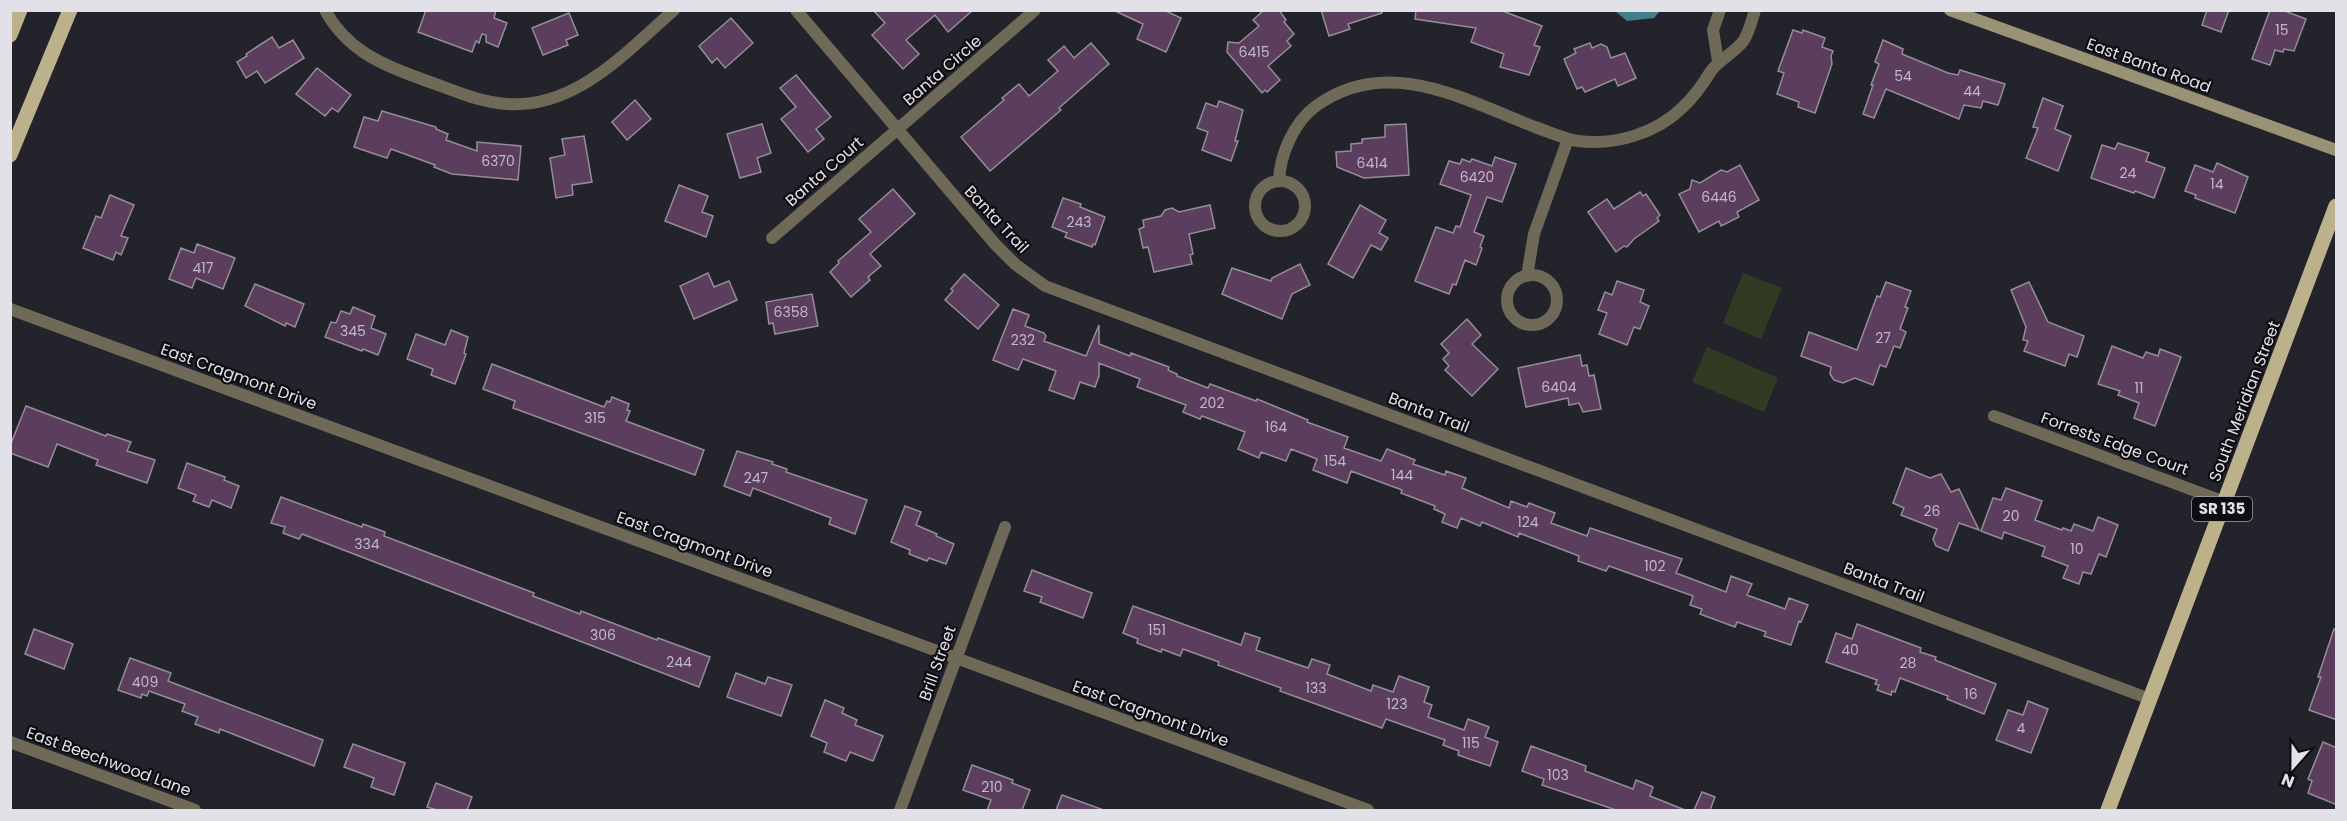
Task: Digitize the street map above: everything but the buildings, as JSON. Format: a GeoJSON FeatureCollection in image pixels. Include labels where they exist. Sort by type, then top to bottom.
{"type":"FeatureCollection","features":[{"type":"Feature","properties":{"kind":"main road"},"geometry":{"type":"LineString","coordinates":[[10,35],[21,10]]}},
{"type":"Feature","properties":{"kind":"main road"},"geometry":{"type":"LineString","coordinates":[[10,155],[70,10]]}},
{"type":"Feature","properties":{"kind":"main road","name":"South Meridian Street"},"geometry":{"type":"LineString","coordinates":[[2108,810],[2337,206]]}},
{"type":"Feature","properties":{"kind":"street"},"geometry":{"type":"LineString","coordinates":[[325,10],[347,40],[360,52],[382,65],[473,98],[516,104],[542,101],[567,93],[598,76],[674,10]]}},
{"type":"Feature","properties":{"kind":"street","name":"Banta Trail"},"geometry":{"type":"LineString","coordinates":[[796,10],[995,244],[1015,264],[1045,286],[2150,699]]}},
{"type":"Feature","properties":{"kind":"street","name":"Banta Circle"},"geometry":{"type":"LineString","coordinates":[[897,130],[1035,10]]}},
{"type":"Feature","properties":{"kind":"street"},"geometry":{"type":"LineString","coordinates":[[1718,61],[1713,30],[1720,10]]}},
{"type":"Feature","properties":{"kind":"street"},"geometry":{"type":"LineString","coordinates":[[1279,181],[1281,164],[1288,144],[1306,116],[1335,94],[1384,81],[1427,86],[1568,139],[1595,142],[1631,137],[1655,127],[1683,107],[1718,61],[1743,42],[1755,10]]}},
{"type":"Feature","properties":{"kind":"street","name":"East Banta Road"},"geometry":{"type":"LineString","coordinates":[[1950,10],[2337,150]]}},
{"type":"Feature","properties":{"kind":"street","name":"Banta Court"},"geometry":{"type":"LineString","coordinates":[[772,238],[897,130]]}},
{"type":"Feature","properties":{"kind":"street"},"geometry":{"type":"LineString","coordinates":[[1527,276],[1534,234],[1568,139]]}},
{"type":"Feature","properties":{"kind":"street"},"geometry":{"type":"LineString","coordinates":[[1279,181],[1295,186],[1304,201],[1304,213],[1298,223],[1282,231],[1271,229],[1263,224],[1257,216],[1255,207],[1256,197],[1262,189],[1269,183],[1279,181]]}},
{"type":"Feature","properties":{"kind":"street"},"geometry":{"type":"LineString","coordinates":[[1527,276],[1543,278],[1551,284],[1556,294],[1555,309],[1549,318],[1540,324],[1529,325],[1519,321],[1511,314],[1507,304],[1510,288],[1517,280],[1527,276]]}},
{"type":"Feature","properties":{"kind":"street","name":"East Cragmont Drive"},"geometry":{"type":"LineString","coordinates":[[10,309],[1368,810]]}},
{"type":"Feature","properties":{"kind":"street","name":"Forrests Edge Court"},"geometry":{"type":"LineString","coordinates":[[1994,416],[2225,502]]}},
{"type":"Feature","properties":{"kind":"street","name":"Brill Street"},"geometry":{"type":"LineString","coordinates":[[900,810],[1005,527]]}},
{"type":"Feature","properties":{"kind":"street","name":"East Beechwood Lane"},"geometry":{"type":"LineString","coordinates":[[10,742],[195,810]]}},
{"type":"Feature","properties":{"kind":"green space"},"geometry":{"type":"Polygon","coordinates":[[[1743,273],[1782,288],[1761,339],[1723,323],[1743,273]]]}},
{"type":"Feature","properties":{"kind":"green space"},"geometry":{"type":"Polygon","coordinates":[[[1707,347],[1778,378],[1764,412],[1692,382],[1707,347]]]}},
{"type":"Feature","properties":{"kind":"water"},"geometry":{"type":"Polygon","coordinates":[[[1615,11],[1660,11],[1654,18],[1627,21],[1615,11]]]}}]}
